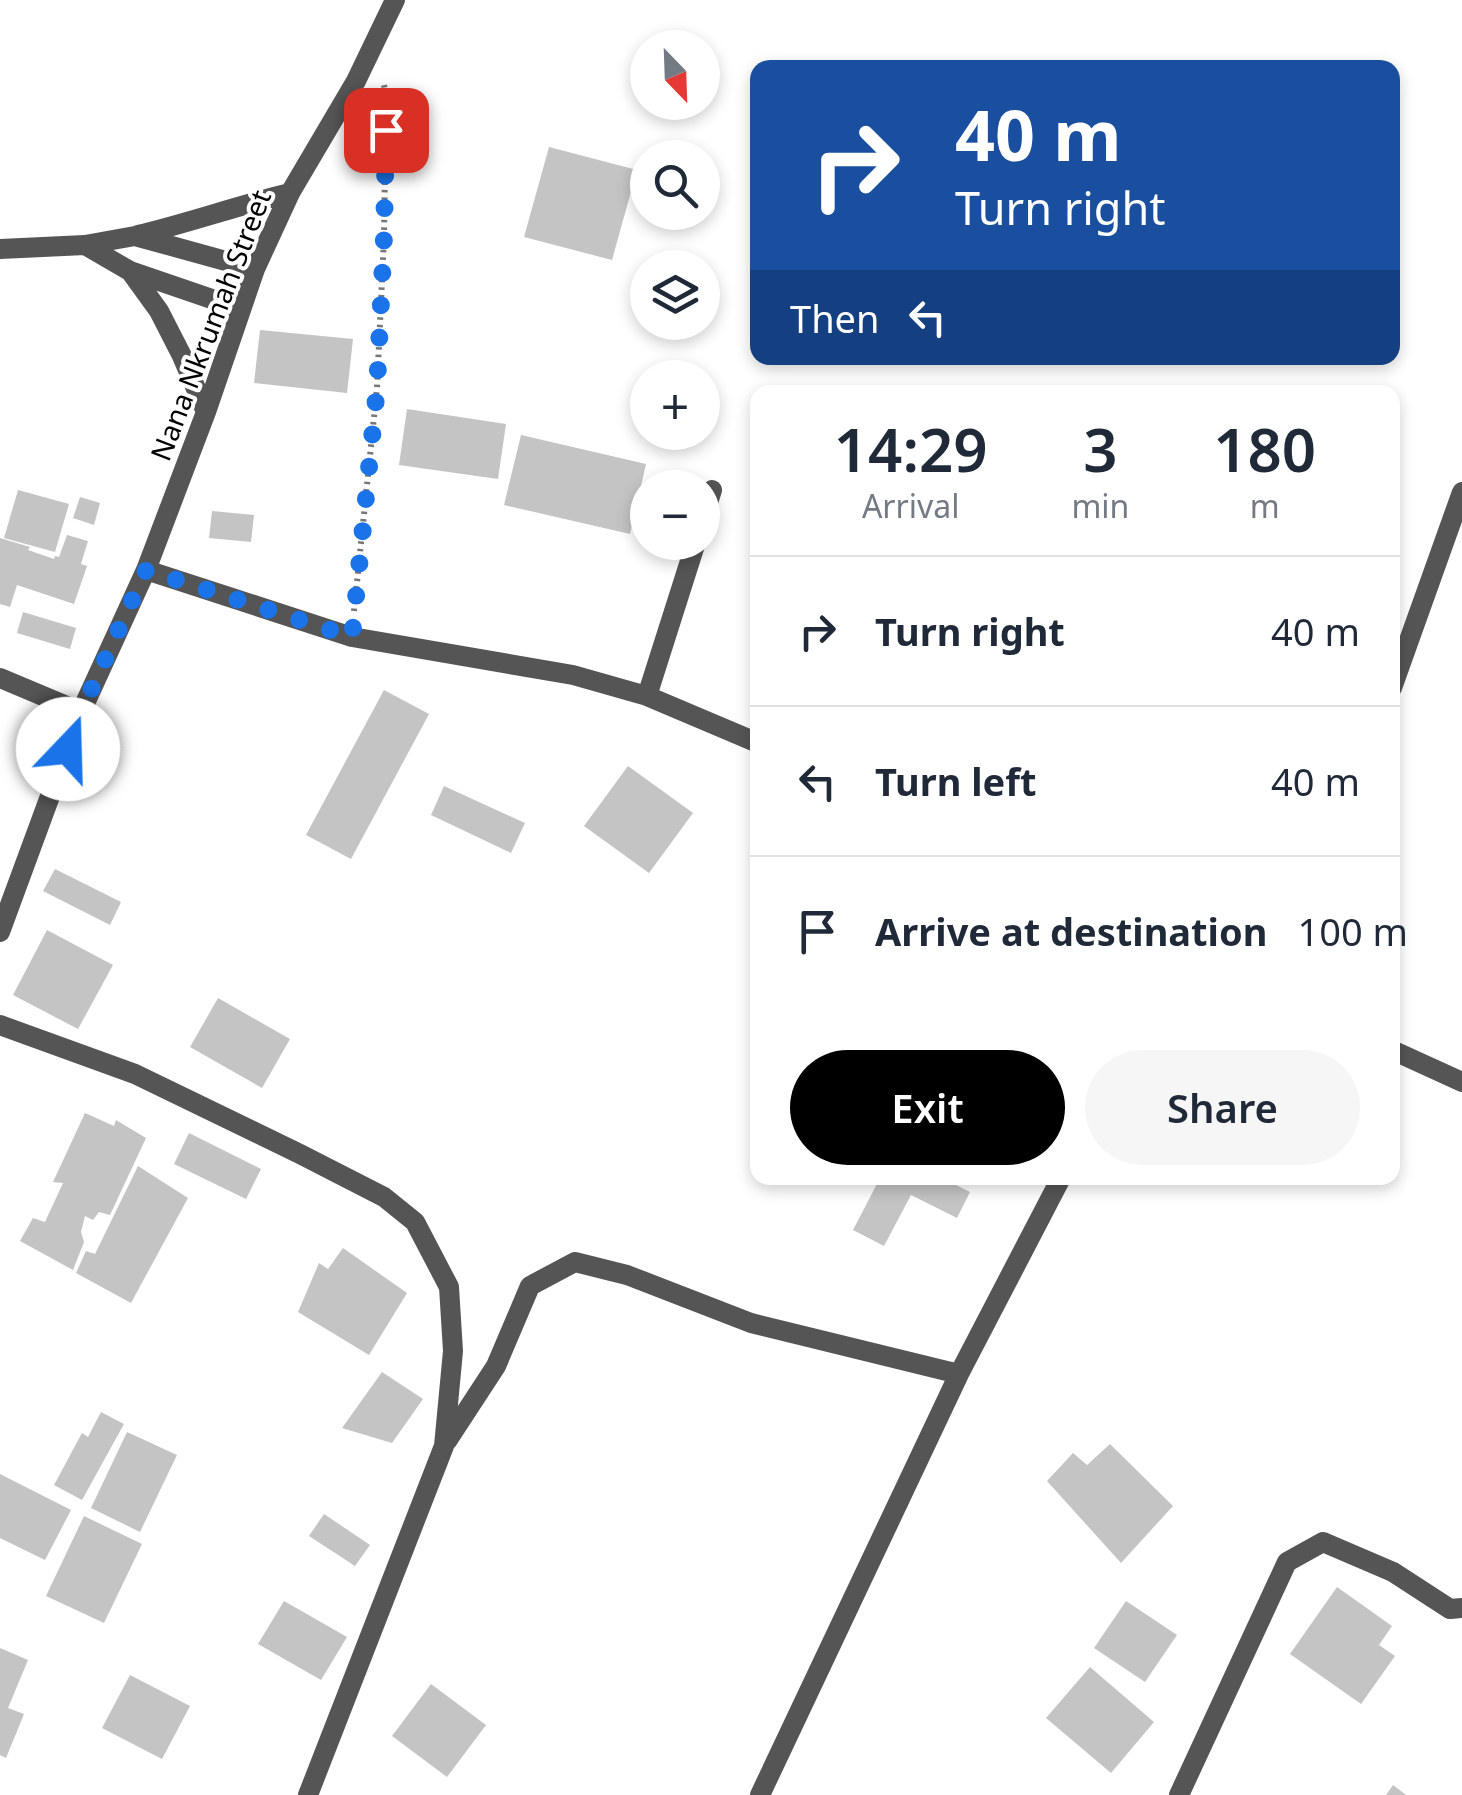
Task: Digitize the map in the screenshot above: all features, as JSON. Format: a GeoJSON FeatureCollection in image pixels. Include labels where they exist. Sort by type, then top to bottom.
{"type":"FeatureCollection","features":[{"type":"Feature","properties":{"kind":"street","name":"Nana Nkrumah Street"},"geometry":{"type":"LineString","coordinates":[[0,932],[81,712],[146,570],[255,270],[290,193],[356,81],[395,0]]}},
{"type":"Feature","properties":{"kind":"street"},"geometry":{"type":"LineString","coordinates":[[0,249],[85,245],[135,236],[290,193]]}},
{"type":"Feature","properties":{"kind":"street"},"geometry":{"type":"LineString","coordinates":[[135,236],[255,270]]}},
{"type":"Feature","properties":{"kind":"street"},"geometry":{"type":"LineString","coordinates":[[85,245],[130,271],[240,310]]}},
{"type":"Feature","properties":{"kind":"street"},"geometry":{"type":"LineString","coordinates":[[130,271],[159,311],[206,412]]}},
{"type":"Feature","properties":{"kind":"street"},"geometry":{"type":"LineString","coordinates":[[1400,666],[1462,492]]}},
{"type":"Feature","properties":{"kind":"street"},"geometry":{"type":"LineString","coordinates":[[647,696],[690,560]]}},
{"type":"Feature","properties":{"kind":"street"},"geometry":{"type":"LineString","coordinates":[[146,570],[352,637],[573,675],[647,696],[750,740]]}},
{"type":"Feature","properties":{"kind":"street"},"geometry":{"type":"LineString","coordinates":[[0,678],[81,712]]}},
{"type":"Feature","properties":{"kind":"street"},"geometry":{"type":"LineString","coordinates":[[0,1025],[135,1074],[384,1197],[415,1222],[449,1287],[453,1351],[444,1446]]}},
{"type":"Feature","properties":{"kind":"street"},"geometry":{"type":"LineString","coordinates":[[1400,1054],[1462,1082]]}},
{"type":"Feature","properties":{"kind":"street"},"geometry":{"type":"LineString","coordinates":[[760,1795],[959,1374],[1057,1185]]}},
{"type":"Feature","properties":{"kind":"street"},"geometry":{"type":"LineString","coordinates":[[308,1795],[444,1446],[496,1366],[530,1286],[575,1262],[626,1275],[751,1323],[959,1374]]}},
{"type":"Feature","properties":{"kind":"street"},"geometry":{"type":"LineString","coordinates":[[1179,1795],[1287,1562],[1323,1542],[1393,1572],[1450,1609],[1462,1608]]}},
{"type":"Feature","properties":{"kind":"path"},"geometry":{"type":"LineString","coordinates":[[352,637],[377,388],[384,237],[386,95],[374,40]]}},
{"type":"Feature","properties":{"kind":"building"},"geometry":{"type":"Polygon","coordinates":[[[549,147],[630,168],[630,195],[612,260],[524,237],[549,147]]]}},
{"type":"Feature","properties":{"kind":"building"},"geometry":{"type":"Polygon","coordinates":[[[260,330],[353,339],[347,393],[254,383],[260,330]]]}},
{"type":"Feature","properties":{"kind":"building"},"geometry":{"type":"Polygon","coordinates":[[[407,409],[506,424],[498,479],[399,465],[407,409]]]}},
{"type":"Feature","properties":{"kind":"building"},"geometry":{"type":"Polygon","coordinates":[[[521,435],[646,464],[645,470],[630,470],[630,534],[504,505],[521,435]]]}},
{"type":"Feature","properties":{"kind":"building"},"geometry":{"type":"Polygon","coordinates":[[[18,490],[69,504],[55,552],[4,538],[18,490]]]}},
{"type":"Feature","properties":{"kind":"building"},"geometry":{"type":"Polygon","coordinates":[[[80,497],[100,503],[94,525],[73,518],[80,497]]]}},
{"type":"Feature","properties":{"kind":"building"},"geometry":{"type":"Polygon","coordinates":[[[212,511],[254,515],[251,542],[209,538],[212,511]]]}},
{"type":"Feature","properties":{"kind":"building"},"geometry":{"type":"Polygon","coordinates":[[[67,535],[88,541],[81,564],[87,566],[74,604],[17,585],[10,607],[0,604],[0,538],[54,559],[59,557],[67,535]]]}},
{"type":"Feature","properties":{"kind":"building"},"geometry":{"type":"Polygon","coordinates":[[[23,612],[76,628],[70,649],[17,633],[23,612]]]}},
{"type":"Feature","properties":{"kind":"building"},"geometry":{"type":"Polygon","coordinates":[[[384,690],[429,714],[351,859],[306,835],[384,690]]]}},
{"type":"Feature","properties":{"kind":"building"},"geometry":{"type":"Polygon","coordinates":[[[628,766],[693,813],[649,873],[584,826],[628,766]]]}},
{"type":"Feature","properties":{"kind":"building"},"geometry":{"type":"Polygon","coordinates":[[[444,786],[525,823],[511,853],[431,815],[444,786]]]}},
{"type":"Feature","properties":{"kind":"building"},"geometry":{"type":"Polygon","coordinates":[[[55,869],[121,902],[110,925],[43,891],[55,869]]]}},
{"type":"Feature","properties":{"kind":"building"},"geometry":{"type":"Polygon","coordinates":[[[47,930],[113,965],[78,1029],[13,995],[47,930]]]}},
{"type":"Feature","properties":{"kind":"building"},"geometry":{"type":"Polygon","coordinates":[[[218,998],[290,1039],[262,1088],[190,1047],[218,998]]]}},
{"type":"Feature","properties":{"kind":"building"},"geometry":{"type":"Polygon","coordinates":[[[85,1113],[114,1126],[116,1120],[146,1138],[110,1215],[99,1212],[93,1220],[85,1216],[81,1232],[84,1242],[73,1270],[20,1241],[33,1218],[45,1222],[63,1183],[53,1182],[85,1113]]]}},
{"type":"Feature","properties":{"kind":"building"},"geometry":{"type":"Polygon","coordinates":[[[189,1133],[261,1169],[246,1199],[174,1164],[189,1133]]]}},
{"type":"Feature","properties":{"kind":"building"},"geometry":{"type":"Polygon","coordinates":[[[138,1166],[188,1198],[131,1303],[76,1273],[86,1251],[95,1254],[138,1166]]]}},
{"type":"Feature","properties":{"kind":"building"},"geometry":{"type":"Polygon","coordinates":[[[876,1185],[956,1185],[970,1192],[957,1218],[911,1195],[884,1246],[853,1230],[876,1185]]]}},
{"type":"Feature","properties":{"kind":"building"},"geometry":{"type":"Polygon","coordinates":[[[343,1248],[407,1293],[369,1355],[298,1312],[319,1263],[328,1269],[343,1248]]]}},
{"type":"Feature","properties":{"kind":"building"},"geometry":{"type":"Polygon","coordinates":[[[382,1372],[423,1399],[392,1443],[342,1428],[382,1372]]]}},
{"type":"Feature","properties":{"kind":"building"},"geometry":{"type":"Polygon","coordinates":[[[101,1412],[124,1424],[82,1500],[54,1485],[82,1433],[88,1437],[101,1412]]]}},
{"type":"Feature","properties":{"kind":"building"},"geometry":{"type":"Polygon","coordinates":[[[127,1432],[177,1455],[140,1532],[91,1508],[127,1432]]]}},
{"type":"Feature","properties":{"kind":"building"},"geometry":{"type":"Polygon","coordinates":[[[1110,1444],[1173,1506],[1121,1563],[1047,1481],[1073,1453],[1087,1465],[1110,1444]]]}},
{"type":"Feature","properties":{"kind":"building"},"geometry":{"type":"Polygon","coordinates":[[[0,1474],[71,1510],[45,1560],[0,1538],[0,1474]]]}},
{"type":"Feature","properties":{"kind":"building"},"geometry":{"type":"Polygon","coordinates":[[[324,1514],[370,1545],[355,1566],[309,1536],[324,1514]]]}},
{"type":"Feature","properties":{"kind":"building"},"geometry":{"type":"Polygon","coordinates":[[[84,1516],[142,1544],[104,1623],[46,1596],[84,1516]]]}},
{"type":"Feature","properties":{"kind":"building"},"geometry":{"type":"Polygon","coordinates":[[[1337,1587],[1392,1626],[1379,1645],[1395,1656],[1361,1704],[1290,1654],[1337,1587]]]}},
{"type":"Feature","properties":{"kind":"building"},"geometry":{"type":"Polygon","coordinates":[[[284,1601],[347,1637],[321,1680],[258,1644],[284,1601]]]}},
{"type":"Feature","properties":{"kind":"building"},"geometry":{"type":"Polygon","coordinates":[[[1126,1601],[1177,1635],[1145,1682],[1094,1648],[1126,1601]]]}},
{"type":"Feature","properties":{"kind":"building"},"geometry":{"type":"Polygon","coordinates":[[[0,1648],[28,1660],[8,1708],[24,1714],[6,1758],[0,1755],[0,1648]]]}},
{"type":"Feature","properties":{"kind":"building"},"geometry":{"type":"Polygon","coordinates":[[[1090,1667],[1154,1722],[1111,1773],[1046,1718],[1090,1667]]]}},
{"type":"Feature","properties":{"kind":"building"},"geometry":{"type":"Polygon","coordinates":[[[130,1675],[190,1706],[162,1759],[102,1728],[130,1675]]]}},
{"type":"Feature","properties":{"kind":"building"},"geometry":{"type":"Polygon","coordinates":[[[431,1684],[486,1725],[447,1777],[392,1736],[431,1684]]]}},
{"type":"Feature","properties":{"kind":"building"},"geometry":{"type":"Polygon","coordinates":[[[1393,1785],[1406,1795],[1386,1795],[1393,1785]]]}},
{"type":"Feature","properties":{"kind":"route"},"geometry":{"type":"LineString","coordinates":[[68,749],[146,570],[352,637],[377,388],[386,130]]}}]}
